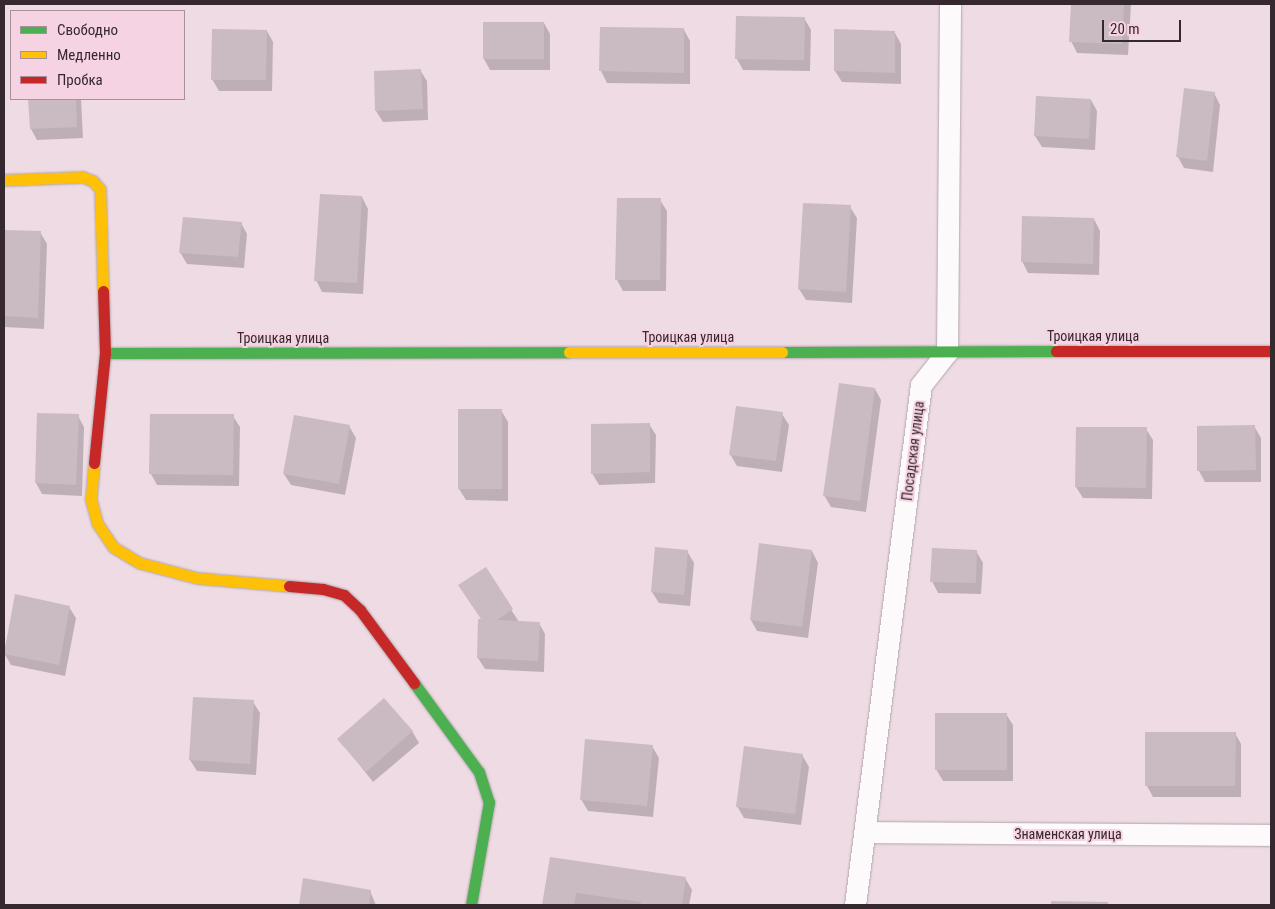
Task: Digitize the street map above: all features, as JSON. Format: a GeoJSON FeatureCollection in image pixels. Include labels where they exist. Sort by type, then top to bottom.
{"type":"FeatureCollection","features":[{"type":"Feature","properties":{"kind":"street"},"geometry":{"type":"LineString","coordinates":[[948,352],[950,4]]}},
{"type":"Feature","properties":{"kind":"street"},"geometry":{"type":"LineString","coordinates":[[4,180],[83,178],[93,181],[100,190],[105,353],[91,500],[97,523],[113,547],[140,562],[197,578],[323,589],[344,595],[360,610],[480,772],[489,802],[471,905]]}},
{"type":"Feature","properties":{"kind":"street","name":"Троицкая улица"},"geometry":{"type":"LineString","coordinates":[[105,353],[1271,350]]}},
{"type":"Feature","properties":{"kind":"street","name":"Посадская улица"},"geometry":{"type":"LineString","coordinates":[[855,905],[921,385],[948,352]]}},
{"type":"Feature","properties":{"kind":"street","name":"Знаменская улица"},"geometry":{"type":"LineString","coordinates":[[865,832],[1271,835]]}},
{"type":"Feature","properties":{"kind":"building"},"geometry":{"type":"Polygon","coordinates":[[[1071,4],[1124,4],[1122,44],[1069,42],[1071,4]]]}},
{"type":"Feature","properties":{"kind":"building"},"geometry":{"type":"Polygon","coordinates":[[[736,16],[805,17],[804,60],[735,59],[736,16]]]}},
{"type":"Feature","properties":{"kind":"building"},"geometry":{"type":"Polygon","coordinates":[[[483,22],[544,22],[544,59],[483,59],[483,22]]]}},
{"type":"Feature","properties":{"kind":"building"},"geometry":{"type":"Polygon","coordinates":[[[600,27],[684,28],[684,73],[599,71],[600,27]]]}},
{"type":"Feature","properties":{"kind":"building"},"geometry":{"type":"Polygon","coordinates":[[[212,29],[267,30],[266,80],[211,80],[212,29]]]}},
{"type":"Feature","properties":{"kind":"building"},"geometry":{"type":"Polygon","coordinates":[[[834,29],[895,31],[895,73],[834,71],[834,29]]]}},
{"type":"Feature","properties":{"kind":"building"},"geometry":{"type":"Polygon","coordinates":[[[421,69],[423,109],[375,111],[374,71],[421,69]]]}},
{"type":"Feature","properties":{"kind":"building"},"geometry":{"type":"Polygon","coordinates":[[[1184,88],[1215,92],[1207,161],[1176,157],[1184,88]]]}},
{"type":"Feature","properties":{"kind":"building"},"geometry":{"type":"Polygon","coordinates":[[[1036,96],[1091,99],[1089,139],[1034,136],[1036,96]]]}},
{"type":"Feature","properties":{"kind":"building"},"geometry":{"type":"Polygon","coordinates":[[[28,100],[76,100],[77,127],[30,129],[28,100]]]}},
{"type":"Feature","properties":{"kind":"building"},"geometry":{"type":"Polygon","coordinates":[[[320,194],[362,196],[357,283],[314,281],[320,194]]]}},
{"type":"Feature","properties":{"kind":"building"},"geometry":{"type":"Polygon","coordinates":[[[617,198],[661,198],[660,280],[615,280],[617,198]]]}},
{"type":"Feature","properties":{"kind":"building"},"geometry":{"type":"Polygon","coordinates":[[[803,203],[851,205],[846,292],[798,289],[803,203]]]}},
{"type":"Feature","properties":{"kind":"building"},"geometry":{"type":"Polygon","coordinates":[[[1022,216],[1094,218],[1093,264],[1021,262],[1022,216]]]}},
{"type":"Feature","properties":{"kind":"building"},"geometry":{"type":"Polygon","coordinates":[[[183,217],[242,222],[238,257],[179,253],[183,217]]]}},
{"type":"Feature","properties":{"kind":"building"},"geometry":{"type":"Polygon","coordinates":[[[4,230],[41,231],[38,318],[4,316],[4,230]]]}},
{"type":"Feature","properties":{"kind":"building"},"geometry":{"type":"Polygon","coordinates":[[[839,383],[875,388],[860,501],[823,496],[839,383]]]}},
{"type":"Feature","properties":{"kind":"building"},"geometry":{"type":"Polygon","coordinates":[[[736,406],[783,412],[776,461],[729,455],[736,406]]]}},
{"type":"Feature","properties":{"kind":"building"},"geometry":{"type":"Polygon","coordinates":[[[458,409],[502,409],[502,489],[458,489],[458,409]]]}},
{"type":"Feature","properties":{"kind":"building"},"geometry":{"type":"Polygon","coordinates":[[[37,413],[79,414],[76,485],[35,483],[37,413]]]}},
{"type":"Feature","properties":{"kind":"building"},"geometry":{"type":"Polygon","coordinates":[[[150,414],[234,414],[233,475],[149,474],[150,414]]]}},
{"type":"Feature","properties":{"kind":"building"},"geometry":{"type":"Polygon","coordinates":[[[294,415],[350,425],[339,484],[283,474],[294,415]]]}},
{"type":"Feature","properties":{"kind":"building"},"geometry":{"type":"Polygon","coordinates":[[[650,423],[650,472],[591,474],[591,424],[650,423]]]}},
{"type":"Feature","properties":{"kind":"building"},"geometry":{"type":"Polygon","coordinates":[[[1255,425],[1256,470],[1197,471],[1197,426],[1255,425]]]}},
{"type":"Feature","properties":{"kind":"building"},"geometry":{"type":"Polygon","coordinates":[[[1076,427],[1147,427],[1146,488],[1075,487],[1076,427]]]}},
{"type":"Feature","properties":{"kind":"building"},"geometry":{"type":"Polygon","coordinates":[[[759,543],[812,550],[802,627],[750,620],[759,543]]]}},
{"type":"Feature","properties":{"kind":"building"},"geometry":{"type":"Polygon","coordinates":[[[655,547],[688,550],[684,595],[651,592],[655,547]]]}},
{"type":"Feature","properties":{"kind":"building"},"geometry":{"type":"Polygon","coordinates":[[[932,548],[977,550],[976,583],[930,582],[932,548]]]}},
{"type":"Feature","properties":{"kind":"building"},"geometry":{"type":"Polygon","coordinates":[[[486,567],[513,609],[497,620],[540,622],[538,661],[477,658],[478,619],[481,619],[458,585],[486,567]]]}},
{"type":"Feature","properties":{"kind":"building"},"geometry":{"type":"Polygon","coordinates":[[[15,594],[70,606],[59,665],[4,654],[15,594]]]}},
{"type":"Feature","properties":{"kind":"building"},"geometry":{"type":"Polygon","coordinates":[[[193,697],[254,700],[250,764],[189,760],[193,697]]]}},
{"type":"Feature","properties":{"kind":"building"},"geometry":{"type":"Polygon","coordinates":[[[384,698],[413,731],[366,772],[337,739],[384,698]]]}},
{"type":"Feature","properties":{"kind":"building"},"geometry":{"type":"Polygon","coordinates":[[[935,713],[1007,713],[1007,770],[935,770],[935,713]]]}},
{"type":"Feature","properties":{"kind":"building"},"geometry":{"type":"Polygon","coordinates":[[[1145,732],[1236,732],[1235,786],[1145,786],[1145,732]]]}},
{"type":"Feature","properties":{"kind":"building"},"geometry":{"type":"Polygon","coordinates":[[[585,739],[653,745],[647,806],[580,800],[585,739]]]}},
{"type":"Feature","properties":{"kind":"building"},"geometry":{"type":"Polygon","coordinates":[[[744,746],[803,754],[795,814],[736,807],[744,746]]]}},
{"type":"Feature","properties":{"kind":"building"},"geometry":{"type":"Polygon","coordinates":[[[550,857],[686,877],[682,905],[640,905],[641,902],[576,893],[574,905],[542,905],[550,857]]]}},
{"type":"Feature","properties":{"kind":"building"},"geometry":{"type":"Polygon","coordinates":[[[303,878],[371,890],[369,905],[299,905],[303,878]]]}},
{"type":"Feature","properties":{"kind":"building"},"geometry":{"type":"Polygon","coordinates":[[[1051,901],[1108,902],[1108,905],[1051,905],[1051,901]]]}},
{"type":"Feature","properties":{"kind":"traffic: fast"},"geometry":{"type":"LineString","coordinates":[[782,352],[1056,351]]}},
{"type":"Feature","properties":{"kind":"traffic: fast"},"geometry":{"type":"LineString","coordinates":[[105,353],[569,352]]}},
{"type":"Feature","properties":{"kind":"traffic: fast"},"geometry":{"type":"LineString","coordinates":[[414,683],[479,772],[489,802],[471,905]]}},
{"type":"Feature","properties":{"kind":"traffic: slow"},"geometry":{"type":"LineString","coordinates":[[4,180],[83,177],[93,181],[100,189],[103,291]]}},
{"type":"Feature","properties":{"kind":"traffic: slow"},"geometry":{"type":"LineString","coordinates":[[569,352],[782,352]]}},
{"type":"Feature","properties":{"kind":"traffic: slow"},"geometry":{"type":"LineString","coordinates":[[94,463],[91,500],[97,523],[113,547],[140,563],[197,578],[289,586]]}},
{"type":"Feature","properties":{"kind":"traffic: jam"},"geometry":{"type":"LineString","coordinates":[[94,463],[105,353],[103,291]]}},
{"type":"Feature","properties":{"kind":"traffic: jam"},"geometry":{"type":"LineString","coordinates":[[1056,351],[1271,351]]}},
{"type":"Feature","properties":{"kind":"traffic: jam"},"geometry":{"type":"LineString","coordinates":[[289,586],[323,589],[344,595],[360,610],[414,683]]}}]}
